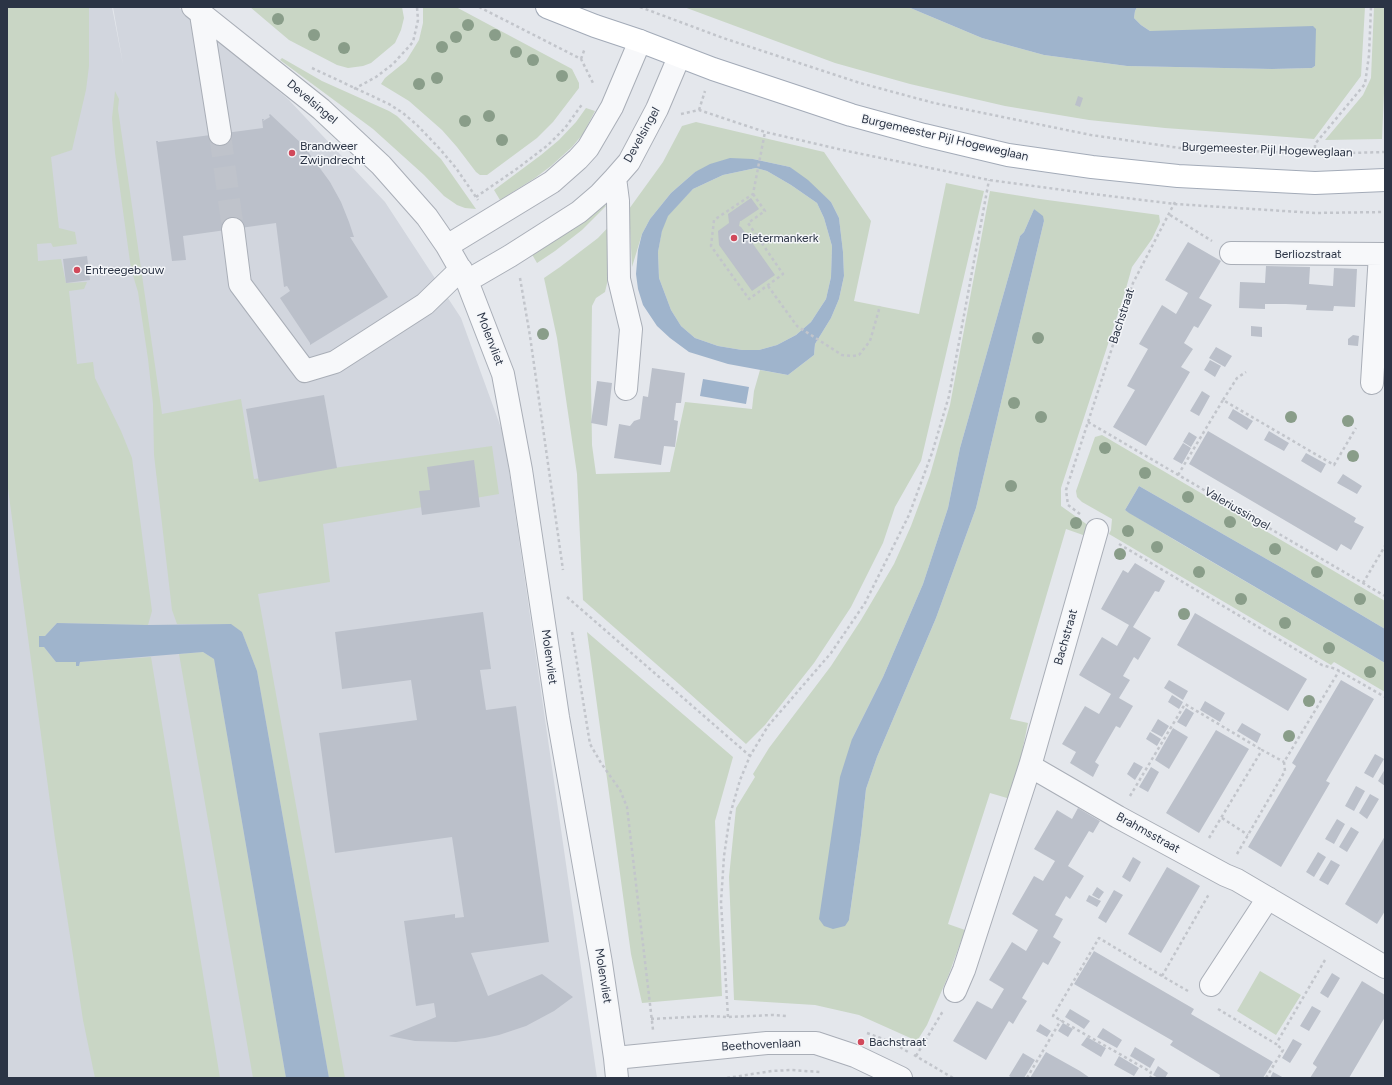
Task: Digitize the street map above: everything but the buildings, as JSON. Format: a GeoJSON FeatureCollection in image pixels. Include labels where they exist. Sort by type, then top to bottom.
{"type":"FeatureCollection","features":[{"type":"Feature","properties":{"kind":"main road","name":"Burgemeester Pijl Hogeweglaan"},"geometry":{"type":"LineString","coordinates":[[547,7],[679,57],[851,115],[924,135],[1008,154],[1092,167],[1178,176],[1315,183],[1385,180]]}},
{"type":"Feature","properties":{"kind":"street"},"geometry":{"type":"LineString","coordinates":[[197,10],[220,134]]}},
{"type":"Feature","properties":{"kind":"street","name":"Develsingel"},"geometry":{"type":"LineString","coordinates":[[197,10],[321,109],[348,133],[381,165],[422,211],[447,246]]}},
{"type":"Feature","properties":{"kind":"street"},"geometry":{"type":"LineString","coordinates":[[447,246],[552,182],[578,159],[588,148],[604,123],[618,95],[640,41]]}},
{"type":"Feature","properties":{"kind":"street","name":"Develsingel"},"geometry":{"type":"LineString","coordinates":[[233,229],[240,284],[305,371],[335,362],[425,304],[464,275],[510,256],[579,212],[600,194],[629,162],[657,109],[679,57]]}},
{"type":"Feature","properties":{"kind":"street"},"geometry":{"type":"LineString","coordinates":[[615,178],[618,201],[619,280],[631,329],[626,389]]}},
{"type":"Feature","properties":{"kind":"street","name":"Molenvliet"},"geometry":{"type":"LineString","coordinates":[[447,246],[464,275],[504,374],[521,470],[558,717],[601,963],[616,1068]]}},
{"type":"Feature","properties":{"kind":"street","name":"Berliozstraat"},"geometry":{"type":"LineString","coordinates":[[1231,253],[1382,254]]}},
{"type":"Feature","properties":{"kind":"street"},"geometry":{"type":"LineString","coordinates":[[1372,383],[1382,254]]}},
{"type":"Feature","properties":{"kind":"street","name":"Bachstraat"},"geometry":{"type":"LineString","coordinates":[[955,991],[964,970],[1030,766],[1097,530]]}},
{"type":"Feature","properties":{"kind":"street","name":"Brahmsstraat"},"geometry":{"type":"LineString","coordinates":[[1030,766],[1118,817],[1237,880],[1385,967]]}},
{"type":"Feature","properties":{"kind":"street"},"geometry":{"type":"LineString","coordinates":[[1211,985],[1268,898]]}},
{"type":"Feature","properties":{"kind":"street","name":"Beethovenlaan"},"geometry":{"type":"LineString","coordinates":[[616,1068],[656,1054],[767,1043],[816,1043],[907,1070]]}},
{"type":"Feature","properties":{"kind":"path"},"geometry":{"type":"LineString","coordinates":[[354,88],[372,79],[393,64],[413,42],[418,20],[417,7]]}},
{"type":"Feature","properties":{"kind":"path"},"geometry":{"type":"LineString","coordinates":[[479,7],[581,59],[594,86],[618,95]]}},
{"type":"Feature","properties":{"kind":"path","name":"Burgemeester Pijl Hogeweglaan"},"geometry":{"type":"LineString","coordinates":[[640,7],[723,38],[860,83],[934,103],[1091,135],[1180,148],[1315,154],[1385,152]]}},
{"type":"Feature","properties":{"kind":"path"},"geometry":{"type":"LineString","coordinates":[[1315,154],[1315,144],[1365,84],[1369,55],[1371,7]]}},
{"type":"Feature","properties":{"kind":"path","name":"Develsingel"},"geometry":{"type":"LineString","coordinates":[[307,65],[389,104],[404,113],[417,125],[456,168],[476,197],[489,220]]}},
{"type":"Feature","properties":{"kind":"path"},"geometry":{"type":"LineString","coordinates":[[591,91],[594,86]]}},
{"type":"Feature","properties":{"kind":"path"},"geometry":{"type":"LineString","coordinates":[[476,197],[548,145],[565,128],[584,102]]}},
{"type":"Feature","properties":{"kind":"path"},"geometry":{"type":"LineString","coordinates":[[657,109],[670,114],[680,114],[699,110]]}},
{"type":"Feature","properties":{"kind":"path"},"geometry":{"type":"LineString","coordinates":[[753,194],[765,211],[748,223],[784,274],[749,298],[711,246],[714,220],[753,194],[765,132]]}},
{"type":"Feature","properties":{"kind":"path"},"geometry":{"type":"LineString","coordinates":[[728,1017],[722,902],[724,856],[730,815],[740,780],[750,756],[768,726],[831,653],[865,603],[909,515],[932,453],[949,396],[989,180]]}},
{"type":"Feature","properties":{"kind":"path","name":"Bachstraat"},"geometry":{"type":"LineString","coordinates":[[1097,530],[1093,521],[1081,515],[1068,505],[1066,490],[1133,283],[1175,204]]}},
{"type":"Feature","properties":{"kind":"path"},"geometry":{"type":"LineString","coordinates":[[1170,215],[1231,253]]}},
{"type":"Feature","properties":{"kind":"path"},"geometry":{"type":"LineString","coordinates":[[510,256],[520,279],[530,336],[564,574]]}},
{"type":"Feature","properties":{"kind":"path"},"geometry":{"type":"LineString","coordinates":[[768,286],[797,326],[842,355],[859,355],[870,341],[880,306]]}},
{"type":"Feature","properties":{"kind":"path"},"geometry":{"type":"LineString","coordinates":[[1178,475],[1237,378],[1246,372]]}},
{"type":"Feature","properties":{"kind":"path"},"geometry":{"type":"LineString","coordinates":[[1223,400],[1334,465],[1356,428]]}},
{"type":"Feature","properties":{"kind":"path","name":"Valeriussingel"},"geometry":{"type":"LineString","coordinates":[[1088,422],[1385,596]]}},
{"type":"Feature","properties":{"kind":"path"},"geometry":{"type":"LineString","coordinates":[[1097,530],[1322,665],[1339,670],[1385,697]]}},
{"type":"Feature","properties":{"kind":"path"},"geometry":{"type":"LineString","coordinates":[[1363,583],[1385,546]]}},
{"type":"Feature","properties":{"kind":"path"},"geometry":{"type":"LineString","coordinates":[[566,589],[568,605]]}},
{"type":"Feature","properties":{"kind":"path"},"geometry":{"type":"LineString","coordinates":[[567,597],[750,756]]}},
{"type":"Feature","properties":{"kind":"path"},"geometry":{"type":"LineString","coordinates":[[572,628],[590,744],[620,790],[627,807],[656,1054]]}},
{"type":"Feature","properties":{"kind":"path"},"geometry":{"type":"LineString","coordinates":[[1225,875],[1285,771],[1284,762],[1339,670]]}},
{"type":"Feature","properties":{"kind":"path"},"geometry":{"type":"LineString","coordinates":[[1118,817],[1185,704],[1284,762]]}},
{"type":"Feature","properties":{"kind":"path"},"geometry":{"type":"LineString","coordinates":[[1196,859],[1262,750]]}},
{"type":"Feature","properties":{"kind":"path"},"geometry":{"type":"LineString","coordinates":[[1222,818],[1248,835]]}},
{"type":"Feature","properties":{"kind":"path"},"geometry":{"type":"LineString","coordinates":[[1152,1078],[1149,1076],[1151,1072],[1052,1016],[1099,938],[1162,976]]}},
{"type":"Feature","properties":{"kind":"path"},"geometry":{"type":"LineString","coordinates":[[907,1070],[955,991]]}},
{"type":"Feature","properties":{"kind":"path"},"geometry":{"type":"LineString","coordinates":[[1027,1078],[1060,1020]]}},
{"type":"Feature","properties":{"kind":"path"},"geometry":{"type":"LineString","coordinates":[[1266,1078],[1283,1050],[1276,1044]]}},
{"type":"Feature","properties":{"kind":"path"},"geometry":{"type":"LineString","coordinates":[[727,1078],[772,1071],[805,1071],[824,1073]]}},
{"type":"Feature","properties":{"kind":"shaded area"},"geometry":{"type":"Polygon","coordinates":[[[7,7],[112,7],[123,64],[113,7],[178,7],[288,99],[385,202],[461,318],[504,436],[597,1078],[7,1078],[7,7]]]}},
{"type":"Feature","properties":{"kind":"green space"},"geometry":{"type":"Polygon","coordinates":[[[7,7],[89,7],[89,66],[86,90],[72,150],[51,157],[59,228],[75,232],[77,244],[53,247],[51,243],[37,244],[38,261],[61,259],[66,283],[87,282],[84,289],[69,291],[77,364],[93,362],[95,378],[121,431],[132,458],[152,611],[148,625],[57,623],[45,636],[39,647],[44,647],[56,662],[76,662],[76,666],[79,666],[80,662],[151,657],[220,1078],[95,1078],[83,1020],[55,839],[7,481],[7,7]]]}},
{"type":"Feature","properties":{"kind":"green space"},"geometry":{"type":"Polygon","coordinates":[[[250,7],[402,7],[404,18],[401,30],[395,43],[371,63],[363,66],[348,68],[337,65],[289,40],[250,7]]]}},
{"type":"Feature","properties":{"kind":"green space"},"geometry":{"type":"Polygon","coordinates":[[[423,7],[456,7],[572,69],[579,83],[579,88],[553,122],[537,138],[487,175],[480,175],[476,172],[442,130],[409,101],[381,84],[385,78],[406,61],[419,40],[423,23],[423,7]]]}},
{"type":"Feature","properties":{"kind":"green space"},"geometry":{"type":"Polygon","coordinates":[[[684,7],[908,7],[982,38],[1044,55],[1127,66],[1272,69],[1312,68],[1315,66],[1170,31],[1150,31],[1134,18],[1135,11],[1137,7],[1365,7],[1361,76],[1314,139],[1165,128],[1089,120],[1005,106],[910,84],[835,63],[684,7]]]}},
{"type":"Feature","properties":{"kind":"green space"},"geometry":{"type":"Polygon","coordinates":[[[1374,7],[1385,7],[1385,70],[1382,139],[1325,140],[1363,95],[1371,78],[1374,7]]]}},
{"type":"Feature","properties":{"kind":"green space"},"geometry":{"type":"Polygon","coordinates":[[[282,58],[322,81],[397,116],[441,159],[476,209],[465,208],[457,205],[444,196],[424,175],[373,129],[280,60],[282,58]]]}},
{"type":"Feature","properties":{"kind":"green space"},"geometry":{"type":"Polygon","coordinates":[[[115,91],[119,99],[118,109],[162,414],[241,399],[254,479],[492,446],[499,494],[323,524],[330,582],[258,594],[345,1078],[329,1078],[257,671],[242,632],[230,624],[177,624],[172,610],[154,455],[153,404],[148,359],[138,292],[131,269],[115,153],[112,118],[115,91]]]}},
{"type":"Feature","properties":{"kind":"green space"},"geometry":{"type":"Polygon","coordinates":[[[586,108],[595,111],[583,134],[572,147],[535,178],[500,200],[494,190],[559,140],[576,122],[586,108]]]}},
{"type":"Feature","properties":{"kind":"green space"},"geometry":{"type":"Polygon","coordinates":[[[696,122],[824,152],[871,221],[854,301],[919,314],[946,183],[984,191],[921,461],[895,507],[883,543],[851,607],[814,663],[765,725],[746,744],[583,600],[577,474],[557,338],[544,278],[598,238],[615,220],[609,275],[605,292],[596,298],[592,306],[592,445],[596,474],[670,472],[685,402],[752,409],[754,391],[760,370],[788,375],[814,355],[815,344],[831,318],[839,299],[844,276],[839,218],[831,202],[790,167],[753,159],[695,172],[671,193],[650,219],[642,234],[632,267],[629,209],[663,162],[682,126],[696,122]]]}},
{"type":"Feature","properties":{"kind":"green space"},"geometry":{"type":"Polygon","coordinates":[[[756,168],[767,171],[817,203],[824,218],[832,246],[831,277],[826,299],[811,322],[796,335],[777,345],[759,350],[742,350],[718,346],[695,338],[681,326],[671,310],[659,278],[658,252],[662,230],[667,216],[693,189],[723,175],[756,168]]]}},
{"type":"Feature","properties":{"kind":"green space"},"geometry":{"type":"Polygon","coordinates":[[[990,191],[1159,215],[1160,222],[1152,239],[1132,267],[1061,488],[1061,506],[1092,528],[1091,535],[1083,535],[1066,529],[1010,719],[1028,723],[1021,757],[1009,801],[1007,798],[990,793],[948,924],[965,930],[949,974],[927,1025],[917,1041],[859,1015],[815,1005],[734,1000],[729,877],[736,808],[755,777],[753,774],[769,748],[831,666],[861,620],[894,564],[911,526],[930,475],[950,405],[990,191]],[[1034,209],[1024,232],[1020,236],[960,448],[948,508],[923,584],[883,677],[852,739],[849,920],[866,789],[877,757],[936,618],[976,508],[1044,221],[1034,209]]]}},
{"type":"Feature","properties":{"kind":"green space"},"geometry":{"type":"Polygon","coordinates":[[[602,202],[606,206],[582,230],[537,263],[530,251],[602,202]]]}},
{"type":"Feature","properties":{"kind":"green space"},"geometry":{"type":"Polygon","coordinates":[[[1102,435],[1385,601],[1385,629],[1139,486],[1125,510],[1385,663],[1385,692],[1334,662],[1331,665],[1109,534],[1112,519],[1082,502],[1077,497],[1076,491],[1095,437],[1102,435]]]}},
{"type":"Feature","properties":{"kind":"green space"},"geometry":{"type":"Polygon","coordinates":[[[587,632],[733,757],[715,821],[722,996],[642,1003],[631,954],[587,632]]]}},
{"type":"Feature","properties":{"kind":"green space"},"geometry":{"type":"Polygon","coordinates":[[[203,652],[214,659],[286,1078],[253,1078],[179,654],[203,652]]]}},
{"type":"Feature","properties":{"kind":"green space"},"geometry":{"type":"Polygon","coordinates":[[[1260,971],[1301,995],[1276,1035],[1237,1011],[1260,971]]]}},
{"type":"Feature","properties":{"kind":"water"},"geometry":{"type":"Polygon","coordinates":[[[908,7],[1137,7],[1134,18],[1150,31],[1313,26],[1316,29],[1315,66],[1312,68],[1272,69],[1127,66],[1044,55],[982,38],[908,7]]]}},
{"type":"Feature","properties":{"kind":"water"},"geometry":{"type":"Polygon","coordinates":[[[730,158],[753,159],[790,167],[808,180],[831,202],[839,218],[844,276],[839,299],[831,318],[815,344],[814,355],[788,375],[728,364],[689,352],[657,326],[643,305],[638,289],[636,274],[638,250],[642,234],[650,219],[671,193],[695,172],[710,164],[730,158]],[[756,168],[723,175],[693,189],[668,216],[662,231],[658,252],[659,278],[671,310],[681,326],[695,338],[718,346],[742,350],[759,350],[777,345],[796,335],[811,322],[826,299],[831,277],[832,246],[824,218],[817,203],[767,171],[756,168]]]}},
{"type":"Feature","properties":{"kind":"water"},"geometry":{"type":"Polygon","coordinates":[[[1034,209],[1043,216],[1044,221],[976,508],[936,618],[877,757],[866,789],[849,920],[845,926],[833,929],[824,926],[819,919],[840,777],[852,739],[883,677],[923,584],[948,508],[960,448],[1020,236],[1024,232],[1034,209]]]}},
{"type":"Feature","properties":{"kind":"water"},"geometry":{"type":"Polygon","coordinates":[[[703,379],[749,387],[746,404],[700,396],[703,379]]]}},
{"type":"Feature","properties":{"kind":"water"},"geometry":{"type":"Polygon","coordinates":[[[1139,486],[1385,629],[1385,663],[1129,513],[1125,510],[1139,486]]]}},
{"type":"Feature","properties":{"kind":"water"},"geometry":{"type":"Polygon","coordinates":[[[57,623],[148,625],[231,624],[242,632],[257,671],[329,1078],[286,1078],[214,659],[203,652],[80,662],[79,666],[76,666],[76,662],[56,662],[44,647],[39,647],[39,636],[45,636],[57,623]]]}},
{"type":"Feature","properties":{"kind":"tunnel"},"geometry":{"type":"LineString","coordinates":[[220,134],[233,229]]}},
{"type":"Feature","properties":{"kind":"place","name":"Brandweer Zwijndrecht"},"geometry":{"type":"Point","coordinates":[292,153]}},
{"type":"Feature","properties":{"kind":"place","name":"Pietermankerk"},"geometry":{"type":"Point","coordinates":[734,238]}},
{"type":"Feature","properties":{"kind":"place","name":"Entreegebouw"},"geometry":{"type":"Point","coordinates":[77,270]}},
{"type":"Feature","properties":{"kind":"place","name":"Bachstraat"},"geometry":{"type":"Point","coordinates":[861,1042]}}]}
